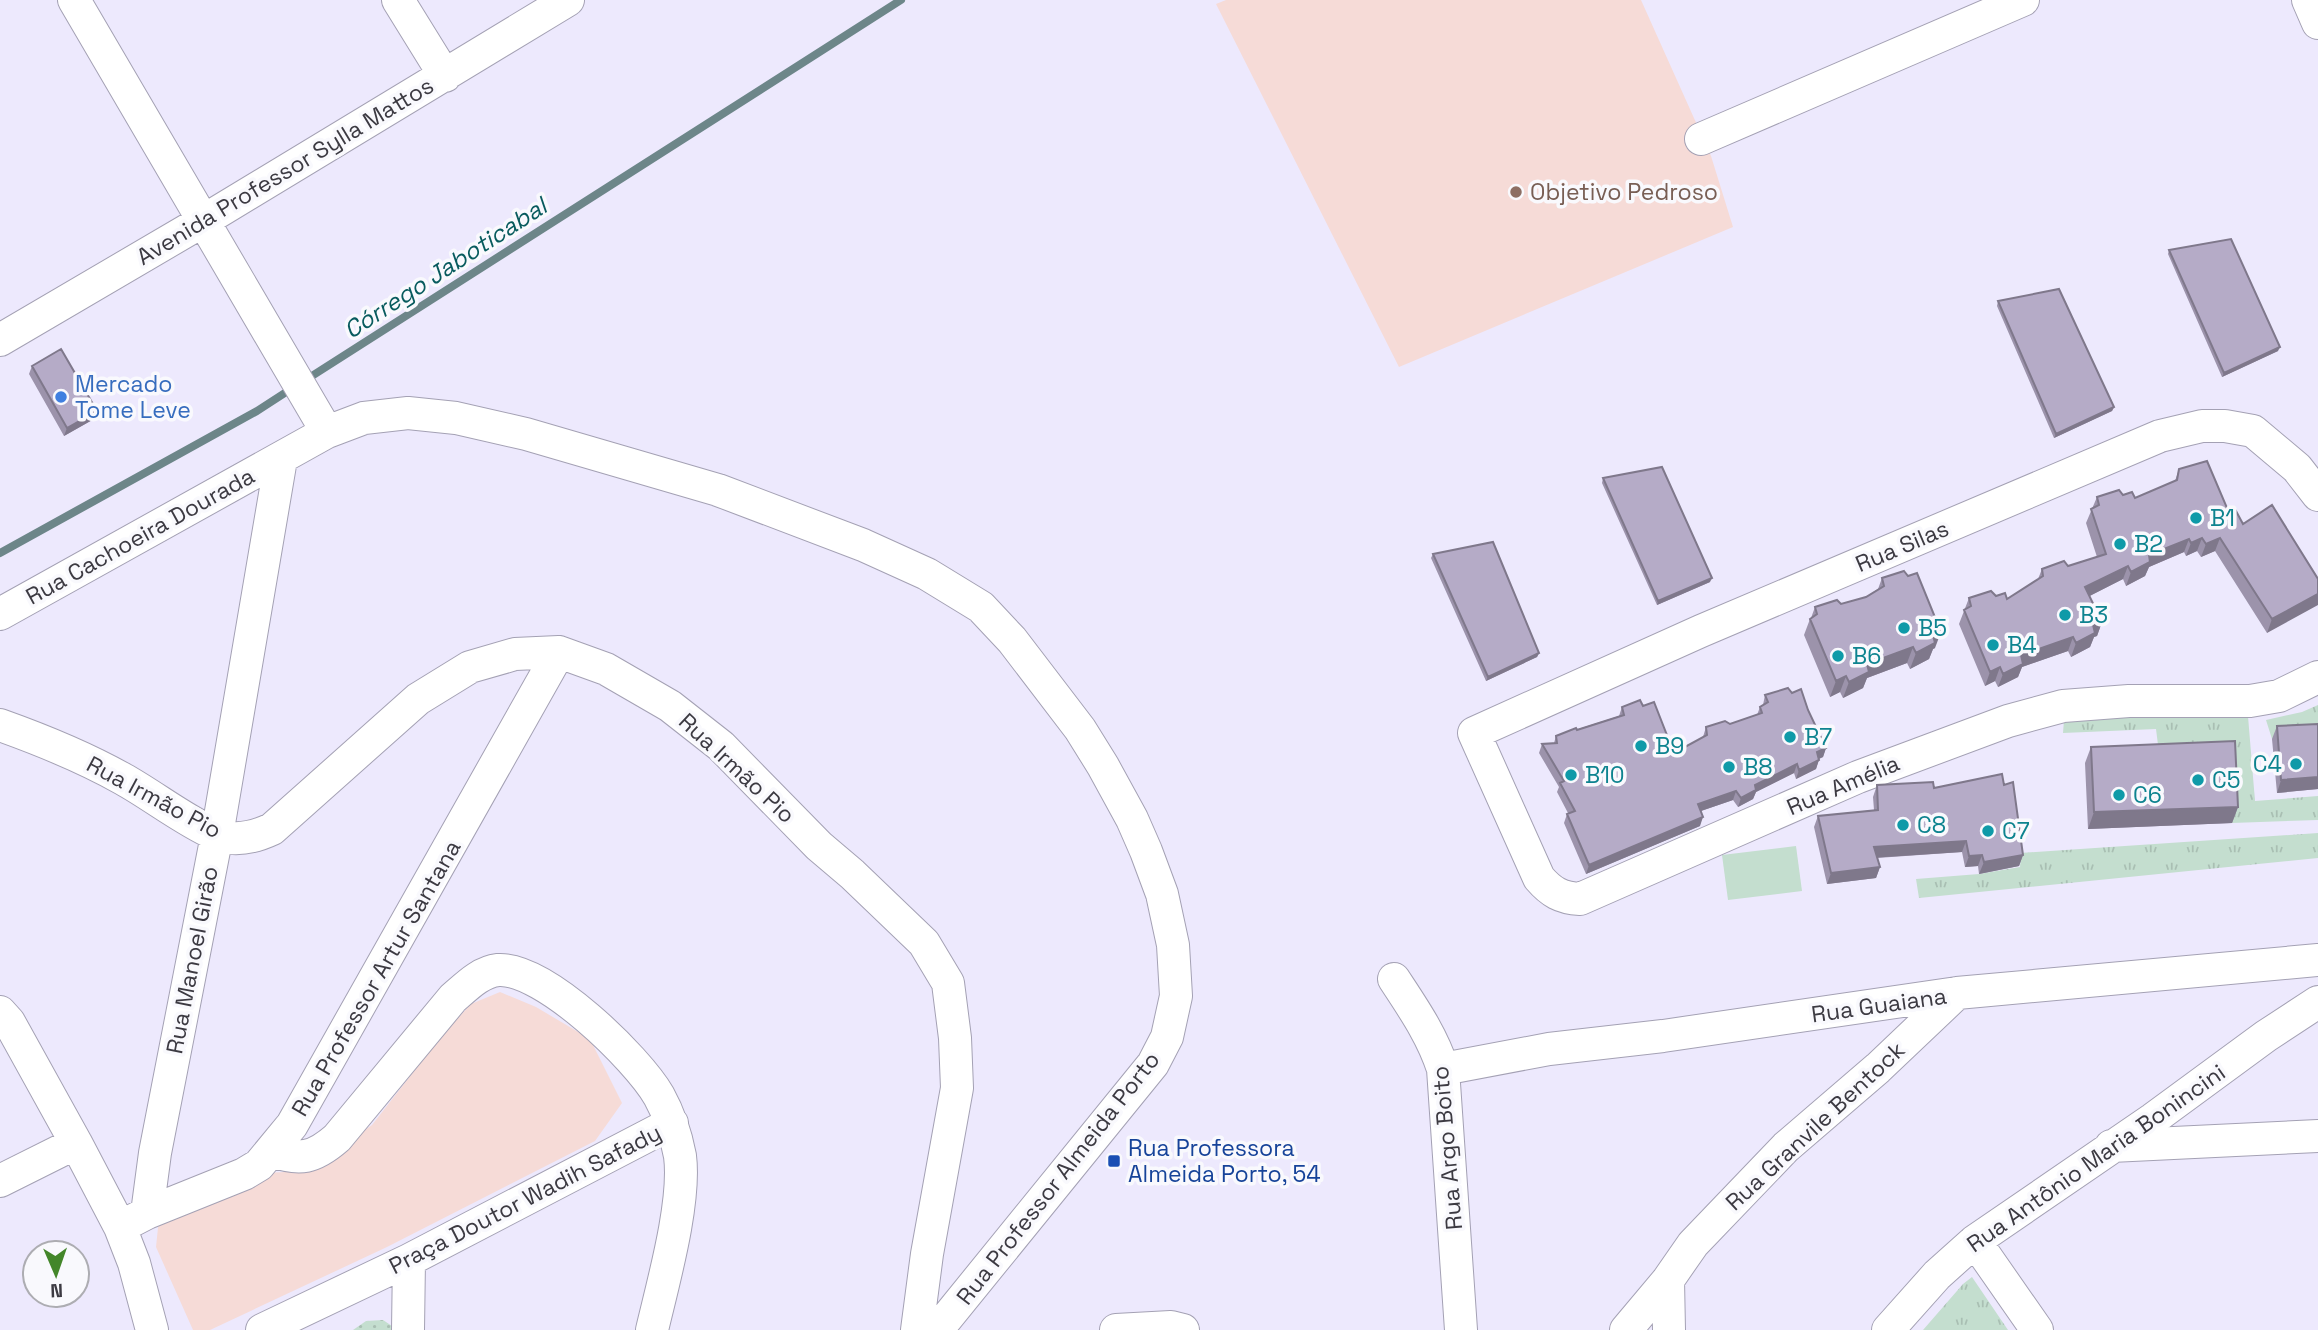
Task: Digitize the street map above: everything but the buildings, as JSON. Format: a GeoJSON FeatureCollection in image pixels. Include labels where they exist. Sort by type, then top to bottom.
{"type":"FeatureCollection","features":[{"type":"Feature","properties":{"kind":"street"},"geometry":{"type":"LineString","coordinates":[[74,0],[327,432]]}},
{"type":"Feature","properties":{"kind":"street"},"geometry":{"type":"LineString","coordinates":[[398,0],[444,76]]}},
{"type":"Feature","properties":{"kind":"street","name":"Avenida Professor Sylla Mattos"},"geometry":{"type":"LineString","coordinates":[[0,340],[203,221],[568,0]]}},
{"type":"Feature","properties":{"kind":"street"},"geometry":{"type":"LineString","coordinates":[[1701,139],[2023,0]]}},
{"type":"Feature","properties":{"kind":"street"},"geometry":{"type":"LineString","coordinates":[[2308,0],[2318,23]]}},
{"type":"Feature","properties":{"kind":"street","name":"Rua Professor Almeida Porto"},"geometry":{"type":"LineString","coordinates":[[281,459],[327,432],[364,418],[408,412],[456,418],[526,433],[719,490],[863,545],[927,574],[981,607],[1012,640],[1080,729],[1132,819],[1162,894],[1173,945],[1176,996],[1167,1037],[1153,1064],[937,1330]]}},
{"type":"Feature","properties":{"kind":"street","name":"Rua Silas"},"geometry":{"type":"LineString","coordinates":[[1474,733],[1701,631],[2160,436],[2202,426],[2225,426],[2253,431],[2297,468],[2318,495]]}},
{"type":"Feature","properties":{"kind":"street","name":"Rua Cachoeira Dourada"},"geometry":{"type":"LineString","coordinates":[[0,614],[281,459]]}},
{"type":"Feature","properties":{"kind":"street","name":"Rua Manoel Girão"},"geometry":{"type":"LineString","coordinates":[[133,1220],[153,1162],[216,835],[281,459]]}},
{"type":"Feature","properties":{"kind":"street","name":"Rua Irmão Pio"},"geometry":{"type":"LineString","coordinates":[[0,725],[47,742],[121,778],[216,835],[239,838],[255,837],[272,830],[418,699],[470,667],[515,654],[559,652],[606,669],[670,706],[721,746],[819,846],[924,943],[947,983],[955,1038],[957,1088],[927,1254],[917,1330]]}},
{"type":"Feature","properties":{"kind":"street","name":"Rua Professor Artur Santana"},"geometry":{"type":"LineString","coordinates":[[133,1220],[244,1174],[259,1165],[292,1125],[559,652]]}},
{"type":"Feature","properties":{"kind":"street","name":"Rua Amélia"},"geometry":{"type":"LineString","coordinates":[[1474,733],[1539,878],[1551,891],[1567,899],[1580,899],[1631,879],[1858,777],[2008,721],[2063,706],[2129,701],[2250,701],[2279,696],[2318,677]]}},
{"type":"Feature","properties":{"kind":"street","name":"Rua Guaiana"},"geometry":{"type":"LineString","coordinates":[[1443,1069],[1549,1049],[1663,1036],[1957,993],[2318,960]]}},
{"type":"Feature","properties":{"kind":"street","name":"Praça Doutor Wadih Safady"},"geometry":{"type":"LineString","coordinates":[[267,1329],[409,1260],[672,1123],[658,1094],[623,1051],[541,982],[498,970],[474,979],[453,998],[337,1138],[323,1150],[301,1157],[288,1157],[272,1151]]}},
{"type":"Feature","properties":{"kind":"street","name":"Rua Argo Boito"},"geometry":{"type":"LineString","coordinates":[[1394,979],[1423,1022],[1443,1069],[1461,1330]]}},
{"type":"Feature","properties":{"kind":"street","name":"Rua Granvile Bentock"},"geometry":{"type":"LineString","coordinates":[[1626,1330],[1668,1280],[1693,1244],[1786,1147],[1878,1068],[1957,993]]}},
{"type":"Feature","properties":{"kind":"street","name":"Rua Antônio Maria Bonincini"},"geometry":{"type":"LineString","coordinates":[[1888,1330],[1937,1275],[1975,1241],[2318,1002]]}},
{"type":"Feature","properties":{"kind":"street"},"geometry":{"type":"LineString","coordinates":[[0,1012],[9,1022],[76,1143],[133,1220],[134,1263],[152,1330]]}},
{"type":"Feature","properties":{"kind":"street"},"geometry":{"type":"LineString","coordinates":[[652,1330],[679,1197],[680,1156],[672,1123]]}},
{"type":"Feature","properties":{"kind":"street"},"geometry":{"type":"LineString","coordinates":[[2111,1146],[2318,1136]]}},
{"type":"Feature","properties":{"kind":"street"},"geometry":{"type":"LineString","coordinates":[[0,1181],[76,1143]]}},
{"type":"Feature","properties":{"kind":"street"},"geometry":{"type":"LineString","coordinates":[[1975,1241],[2037,1330]]}},
{"type":"Feature","properties":{"kind":"street"},"geometry":{"type":"LineString","coordinates":[[408,1330],[409,1260]]}},
{"type":"Feature","properties":{"kind":"street"},"geometry":{"type":"LineString","coordinates":[[1668,1280],[1669,1330]]}},
{"type":"Feature","properties":{"kind":"street"},"geometry":{"type":"LineString","coordinates":[[1116,1330],[1171,1327],[1183,1330]]}},
{"type":"Feature","properties":{"kind":"shaded area","name":"Objetivo Pedroso"},"geometry":{"type":"Polygon","coordinates":[[[1226,0],[1641,0],[1711,156],[1733,227],[1399,367],[1216,4],[1226,0]]]}},
{"type":"Feature","properties":{"kind":"shaded area"},"geometry":{"type":"Polygon","coordinates":[[[500,992],[536,1007],[590,1039],[622,1103],[595,1141],[387,1247],[210,1330],[193,1330],[156,1247],[159,1218],[265,1173],[304,1171],[372,1125],[443,1034],[471,1004],[500,992]]]}},
{"type":"Feature","properties":{"kind":"green space"},"geometry":{"type":"Polygon","coordinates":[[[2247,704],[2255,801],[2318,796],[2318,820],[2232,823],[2158,745],[2156,729],[2063,733],[2065,707],[2247,704]]]}},
{"type":"Feature","properties":{"kind":"green space"},"geometry":{"type":"Polygon","coordinates":[[[2318,705],[2318,736],[2272,739],[2266,720],[2302,712],[2318,705]]]}},
{"type":"Feature","properties":{"kind":"green space"},"geometry":{"type":"Polygon","coordinates":[[[2318,833],[2318,858],[1919,898],[1916,879],[1979,874],[2020,867],[2021,853],[2318,833]]]}},
{"type":"Feature","properties":{"kind":"green space"},"geometry":{"type":"Polygon","coordinates":[[[1796,846],[1802,891],[1728,900],[1722,855],[1796,846]]]}},
{"type":"Feature","properties":{"kind":"green space"},"geometry":{"type":"Polygon","coordinates":[[[1972,1277],[2008,1330],[1923,1330],[1963,1284],[1972,1277]]]}},
{"type":"Feature","properties":{"kind":"green space"},"geometry":{"type":"Polygon","coordinates":[[[383,1320],[398,1330],[353,1330],[366,1321],[383,1320]]]}},
{"type":"Feature","properties":{"kind":"waterway","name":"Córrego Jaboticabal"},"geometry":{"type":"LineString","coordinates":[[304,381],[901,0]]}},
{"type":"Feature","properties":{"kind":"waterway","name":"Córrego Jaboticabal"},"geometry":{"type":"LineString","coordinates":[[0,553],[257,411],[294,387]]}},
{"type":"Feature","properties":{"kind":"place","name":"Objetivo Pedroso"},"geometry":{"type":"Point","coordinates":[1516,192]}},
{"type":"Feature","properties":{"kind":"place","name":"Mercado Tome Leve"},"geometry":{"type":"Point","coordinates":[61,397]}},
{"type":"Feature","properties":{"kind":"place","name":"B1"},"geometry":{"type":"Point","coordinates":[2196,518]}},
{"type":"Feature","properties":{"kind":"place","name":"B2"},"geometry":{"type":"Point","coordinates":[2120,544]}},
{"type":"Feature","properties":{"kind":"place","name":"B3"},"geometry":{"type":"Point","coordinates":[2065,615]}},
{"type":"Feature","properties":{"kind":"place","name":"B5"},"geometry":{"type":"Point","coordinates":[1904,628]}},
{"type":"Feature","properties":{"kind":"place","name":"B4"},"geometry":{"type":"Point","coordinates":[1993,645]}},
{"type":"Feature","properties":{"kind":"place","name":"B6"},"geometry":{"type":"Point","coordinates":[1838,656]}},
{"type":"Feature","properties":{"kind":"place","name":"B7"},"geometry":{"type":"Point","coordinates":[1790,737]}},
{"type":"Feature","properties":{"kind":"place","name":"B9"},"geometry":{"type":"Point","coordinates":[1641,746]}},
{"type":"Feature","properties":{"kind":"place","name":"C4"},"geometry":{"type":"Point","coordinates":[2296,764]}},
{"type":"Feature","properties":{"kind":"place","name":"B8"},"geometry":{"type":"Point","coordinates":[1729,767]}},
{"type":"Feature","properties":{"kind":"place","name":"B10"},"geometry":{"type":"Point","coordinates":[1571,775]}},
{"type":"Feature","properties":{"kind":"place","name":"C5"},"geometry":{"type":"Point","coordinates":[2198,780]}},
{"type":"Feature","properties":{"kind":"place","name":"C6"},"geometry":{"type":"Point","coordinates":[2119,795]}},
{"type":"Feature","properties":{"kind":"place","name":"C8"},"geometry":{"type":"Point","coordinates":[1903,825]}},
{"type":"Feature","properties":{"kind":"place","name":"C7"},"geometry":{"type":"Point","coordinates":[1988,831]}},
{"type":"Feature","properties":{"kind":"place","name":"Rua Professora Almeida Porto, 54"},"geometry":{"type":"Point","coordinates":[1114,1161]}}]}
